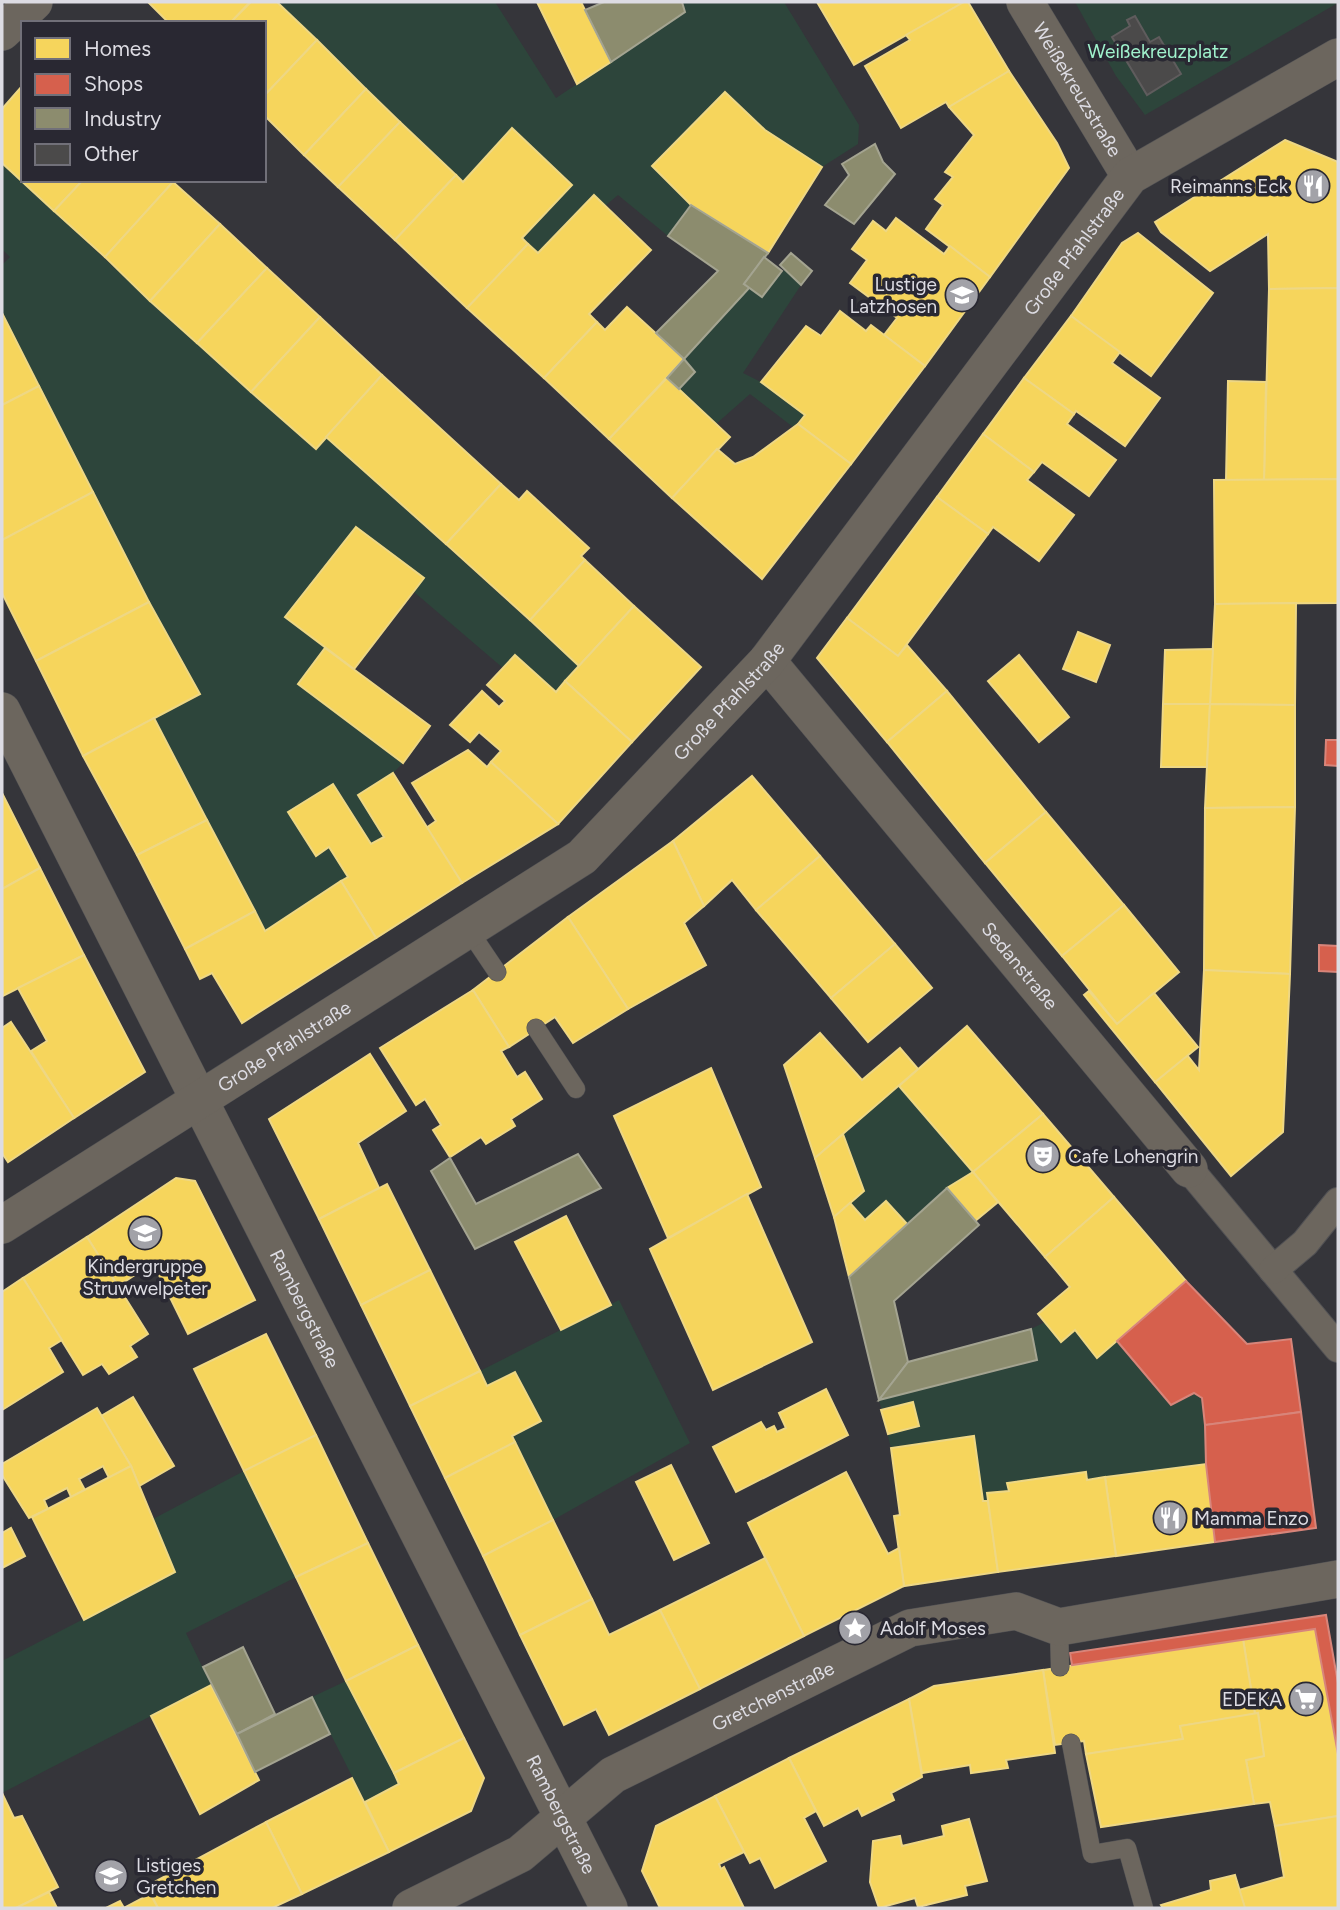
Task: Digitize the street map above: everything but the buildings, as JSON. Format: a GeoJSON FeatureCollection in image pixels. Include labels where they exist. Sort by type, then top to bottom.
{"type":"FeatureCollection","features":[{"type":"Feature","properties":{"kind":"street"},"geometry":{"type":"LineString","coordinates":[[2,32],[34,2]]}},
{"type":"Feature","properties":{"kind":"street","name":"Weißekreuzstraße"},"geometry":{"type":"LineString","coordinates":[[1025,2],[1130,176]]}},
{"type":"Feature","properties":{"kind":"street","name":"Große Pfahlstraße"},"geometry":{"type":"LineString","coordinates":[[2,1225],[582,857],[767,661],[1130,176],[1338,57]]}},
{"type":"Feature","properties":{"kind":"street","name":"Sedanstraße"},"geometry":{"type":"LineString","coordinates":[[767,661],[1338,1348]]}},
{"type":"Feature","properties":{"kind":"street","name":"Rambergstraße"},"geometry":{"type":"LineString","coordinates":[[2,711],[609,1908]]}},
{"type":"Feature","properties":{"kind":"street"},"geometry":{"type":"LineString","coordinates":[[1273,1270],[1304,1243],[1338,1202]]}},
{"type":"Feature","properties":{"kind":"street"},"geometry":{"type":"LineString","coordinates":[[1059,1627],[1338,1579]]}},
{"type":"Feature","properties":{"kind":"street","name":"Gretchenstraße"},"geometry":{"type":"LineString","coordinates":[[411,1908],[520,1854],[613,1775],[911,1628],[1016,1611],[1059,1627]]}},
{"type":"Feature","properties":{"kind":"lane"},"geometry":{"type":"LineString","coordinates":[[468,929],[497,972]]}},
{"type":"Feature","properties":{"kind":"lane"},"geometry":{"type":"LineString","coordinates":[[536,1028],[576,1088]]}},
{"type":"Feature","properties":{"kind":"lane"},"geometry":{"type":"LineString","coordinates":[[1059,1627],[1060,1667]]}},
{"type":"Feature","properties":{"kind":"lane"},"geometry":{"type":"LineString","coordinates":[[1071,1743],[1092,1854],[1127,1848],[1143,1908]]}},
{"type":"Feature","properties":{"kind":"green space"},"geometry":{"type":"Polygon","coordinates":[[[277,2],[495,2],[556,98],[685,12],[682,2],[784,2],[859,125],[858,144],[822,167],[765,130],[725,92],[653,166],[691,205],[668,236],[618,195],[605,206],[594,195],[538,253],[522,238],[572,184],[512,128],[463,182],[277,2]]]}},
{"type":"Feature","properties":{"kind":"green space","name":"Weißekreuzplatz"},"geometry":{"type":"Polygon","coordinates":[[[1075,2],[1336,4],[1145,115],[1116,76],[1075,2]]]}},
{"type":"Feature","properties":{"kind":"green space"},"geometry":{"type":"Polygon","coordinates":[[[2,163],[315,449],[326,437],[579,666],[556,692],[515,655],[503,668],[414,592],[424,578],[356,527],[285,617],[325,648],[298,684],[403,763],[393,773],[359,795],[384,837],[371,844],[289,812],[316,856],[329,847],[348,877],[265,931],[154,718],[199,694],[149,602],[2,313],[2,265],[10,257],[2,249],[2,163]]]}},
{"type":"Feature","properties":{"kind":"green space"},"geometry":{"type":"Polygon","coordinates":[[[785,269],[801,285],[743,373],[761,382],[805,415],[793,427],[750,394],[716,424],[679,389],[695,372],[684,359],[750,287],[762,296],[785,269]]]}},
{"type":"Feature","properties":{"kind":"green space"},"geometry":{"type":"Polygon","coordinates":[[[899,1086],[973,1172],[908,1225],[886,1201],[865,1220],[850,1203],[864,1191],[843,1134],[899,1086]]]}},
{"type":"Feature","properties":{"kind":"green space"},"geometry":{"type":"Polygon","coordinates":[[[619,1300],[690,1443],[553,1520],[512,1436],[540,1421],[516,1372],[487,1386],[480,1371],[619,1300]]]}},
{"type":"Feature","properties":{"kind":"green space"},"geometry":{"type":"Polygon","coordinates":[[[1045,1322],[1061,1342],[1075,1330],[1097,1357],[1117,1341],[1171,1405],[1194,1393],[1202,1398],[1206,1464],[1087,1480],[1085,1472],[1008,1483],[1009,1491],[988,1493],[988,1501],[983,1501],[974,1437],[891,1448],[879,1400],[1037,1361],[1031,1329],[1045,1322]]]}},
{"type":"Feature","properties":{"kind":"green space"},"geometry":{"type":"Polygon","coordinates":[[[244,1471],[296,1577],[186,1633],[211,1685],[2,1793],[2,1661],[175,1572],[153,1519],[244,1471]]]}},
{"type":"Feature","properties":{"kind":"green space"},"geometry":{"type":"Polygon","coordinates":[[[346,1681],[399,1784],[365,1802],[312,1697],[346,1681]]]}},
{"type":"Feature","properties":{"kind":"place","name":"Reimanns Eck"},"geometry":{"type":"Point","coordinates":[1313,186]}},
{"type":"Feature","properties":{"kind":"place","name":"Lustige Latzhosen"},"geometry":{"type":"Point","coordinates":[962,295]}},
{"type":"Feature","properties":{"kind":"place","name":"Cafe Lohengrin"},"geometry":{"type":"Point","coordinates":[1043,1156]}},
{"type":"Feature","properties":{"kind":"place","name":"Kindergruppe Struwwelpeter"},"geometry":{"type":"Point","coordinates":[145,1233]}},
{"type":"Feature","properties":{"kind":"place","name":"Mamma Enzo"},"geometry":{"type":"Point","coordinates":[1170,1518]}},
{"type":"Feature","properties":{"kind":"place","name":"Adolf Moses"},"geometry":{"type":"Point","coordinates":[855,1628]}},
{"type":"Feature","properties":{"kind":"place","name":"EDEKA"},"geometry":{"type":"Point","coordinates":[1306,1699]}},
{"type":"Feature","properties":{"kind":"place","name":"Listiges Gretchen"},"geometry":{"type":"Point","coordinates":[111,1876]}}]}
